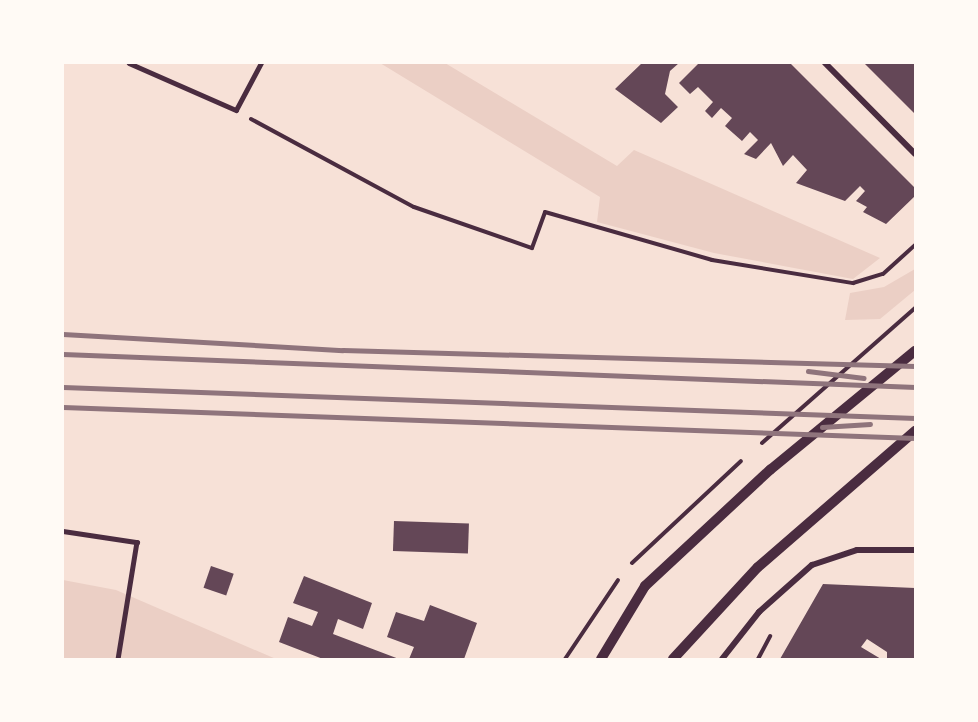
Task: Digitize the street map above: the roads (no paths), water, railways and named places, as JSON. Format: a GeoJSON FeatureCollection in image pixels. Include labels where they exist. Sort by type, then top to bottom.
{"type":"FeatureCollection","features":[{"type":"Feature","properties":{"kind":"street"},"geometry":{"type":"LineString","coordinates":[[825,63],[915,153]]}},
{"type":"Feature","properties":{"kind":"street"},"geometry":{"type":"LineString","coordinates":[[601,659],[645,586],[770,470],[915,351]]}},
{"type":"Feature","properties":{"kind":"street"},"geometry":{"type":"LineString","coordinates":[[673,659],[758,567],[915,431]]}},
{"type":"Feature","properties":{"kind":"street"},"geometry":{"type":"LineString","coordinates":[[722,659],[788,582],[812,566],[857,550],[915,550]]}},
{"type":"Feature","properties":{"kind":"lane"},"geometry":{"type":"LineString","coordinates":[[129,63],[236,110],[261,63]]}},
{"type":"Feature","properties":{"kind":"lane"},"geometry":{"type":"LineString","coordinates":[[63,531],[137,542],[118,659]]}},
{"type":"Feature","properties":{"kind":"railway"},"geometry":{"type":"LineString","coordinates":[[63,334],[343,350],[915,366]]}},
{"type":"Feature","properties":{"kind":"railway"},"geometry":{"type":"LineString","coordinates":[[63,354],[915,387]]}},
{"type":"Feature","properties":{"kind":"railway"},"geometry":{"type":"LineString","coordinates":[[808,371],[864,378]]}},
{"type":"Feature","properties":{"kind":"railway"},"geometry":{"type":"LineString","coordinates":[[63,387],[915,418]]}},
{"type":"Feature","properties":{"kind":"railway"},"geometry":{"type":"LineString","coordinates":[[63,407],[915,438]]}},
{"type":"Feature","properties":{"kind":"railway"},"geometry":{"type":"LineString","coordinates":[[822,427],[870,424]]}}]}
